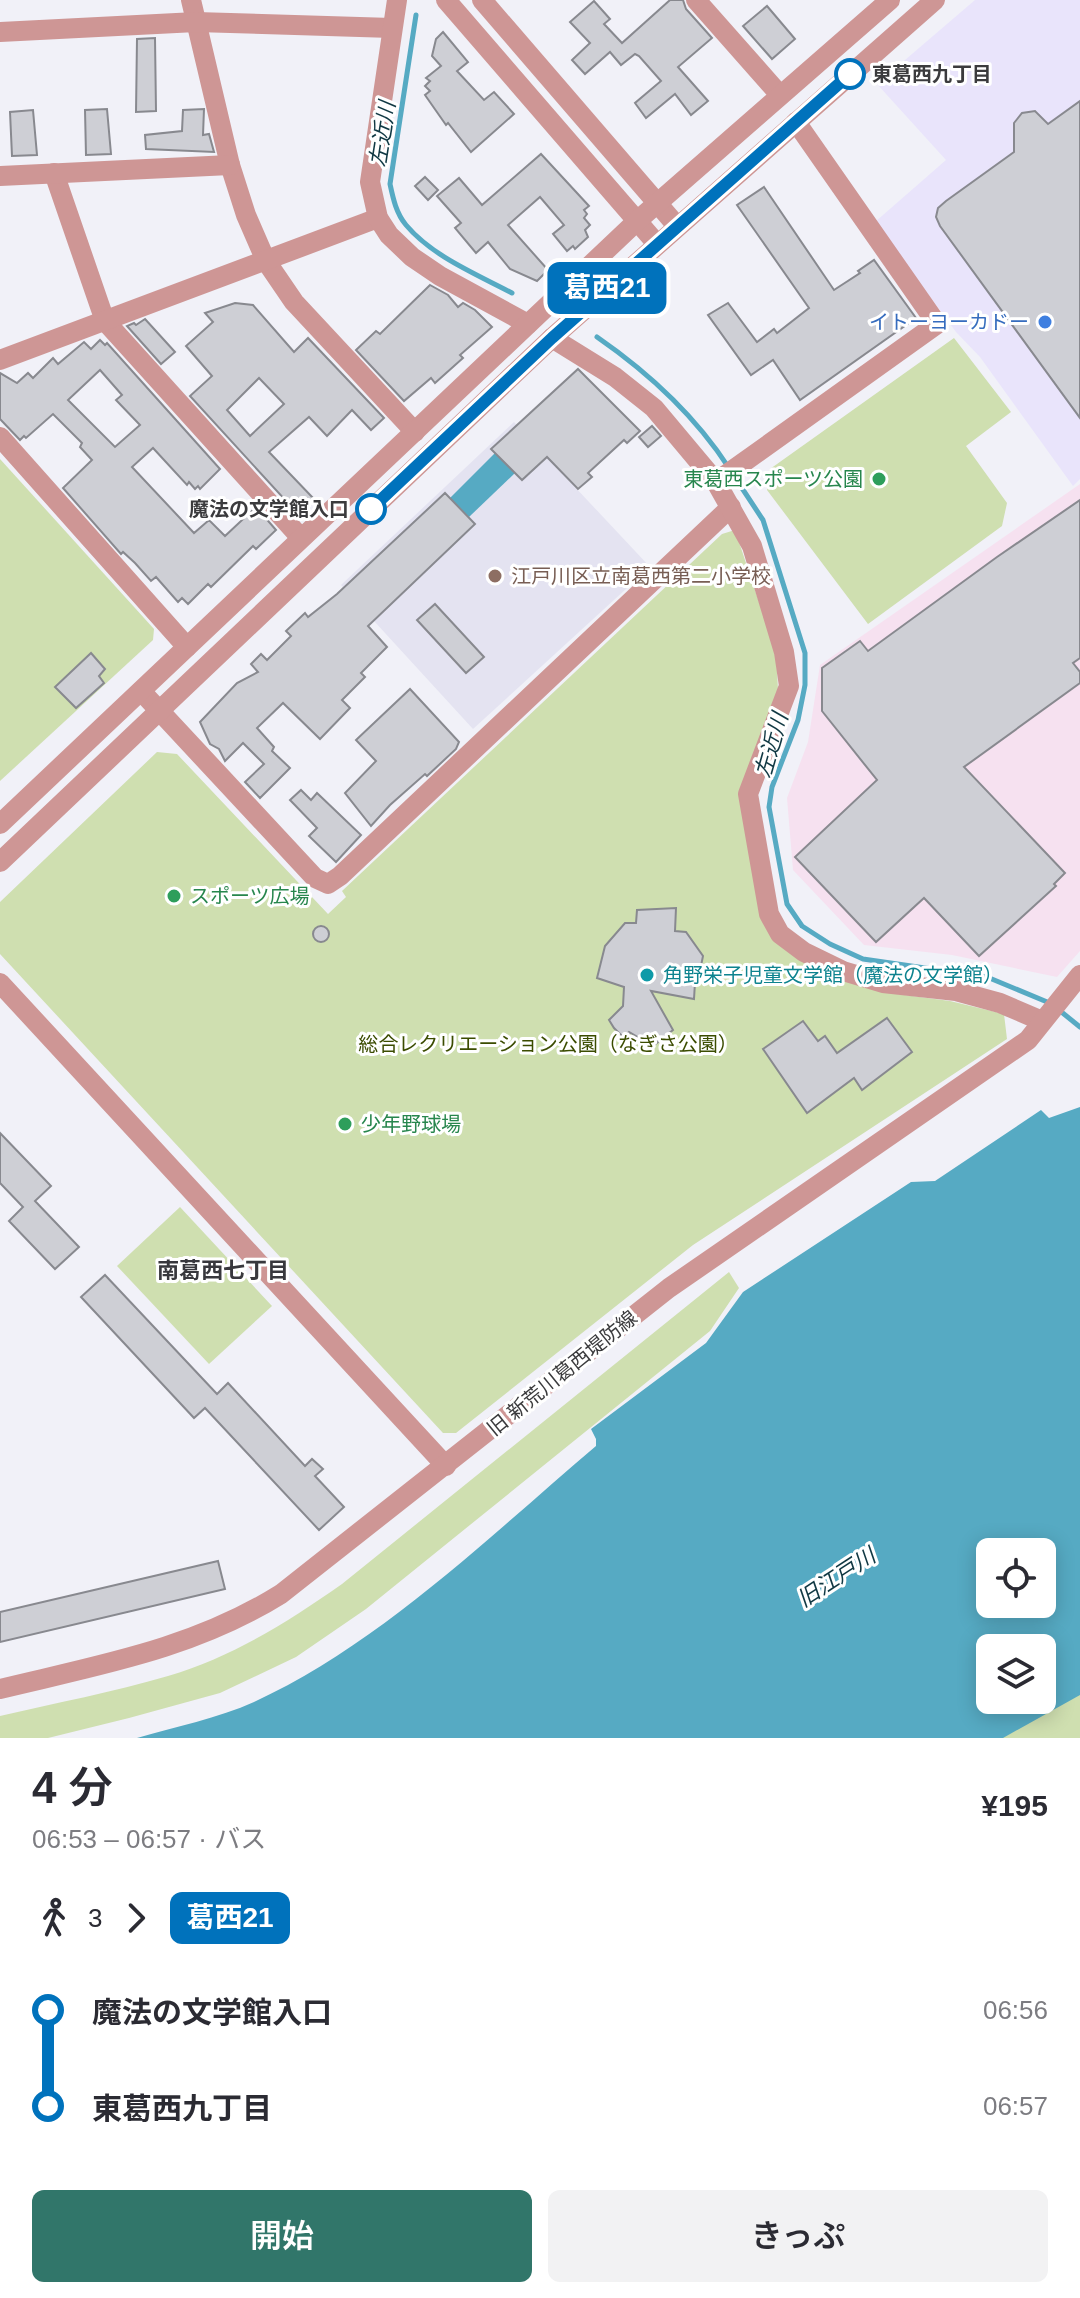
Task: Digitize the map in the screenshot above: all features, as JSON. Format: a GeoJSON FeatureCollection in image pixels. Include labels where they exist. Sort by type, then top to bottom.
{"type":"FeatureCollection","features":[{"type":"Feature","properties":{"kind":"street"},"geometry":{"type":"LineString","coordinates":[[191,0],[230,165],[246,215],[266,261],[294,302],[415,432]]}},
{"type":"Feature","properties":{"kind":"street"},"geometry":{"type":"LineString","coordinates":[[397,0],[370,182],[378,218],[389,235],[412,257],[440,276],[528,324]]}},
{"type":"Feature","properties":{"kind":"street"},"geometry":{"type":"LineString","coordinates":[[446,0],[657,244]]}},
{"type":"Feature","properties":{"kind":"street"},"geometry":{"type":"LineString","coordinates":[[482,0],[677,226]]}},
{"type":"Feature","properties":{"kind":"street"},"geometry":{"type":"LineString","coordinates":[[696,0],[780,95]]}},
{"type":"Feature","properties":{"kind":"street"},"geometry":{"type":"LineString","coordinates":[[0,824],[637,221],[890,0]]}},
{"type":"Feature","properties":{"kind":"street"},"geometry":{"type":"LineString","coordinates":[[0,862],[552,338],[935,0]]}},
{"type":"Feature","properties":{"kind":"street"},"geometry":{"type":"LineString","coordinates":[[0,32],[196,22],[392,28]]}},
{"type":"Feature","properties":{"kind":"street"},"geometry":{"type":"LineString","coordinates":[[716,482],[937,324],[796,122]]}},
{"type":"Feature","properties":{"kind":"street"},"geometry":{"type":"LineString","coordinates":[[0,176],[230,165]]}},
{"type":"Feature","properties":{"kind":"street"},"geometry":{"type":"LineString","coordinates":[[54,173],[105,321],[301,538]]}},
{"type":"Feature","properties":{"kind":"street"},"geometry":{"type":"LineString","coordinates":[[0,360],[378,218]]}},
{"type":"Feature","properties":{"kind":"street"},"geometry":{"type":"LineString","coordinates":[[552,338],[615,377],[654,408],[716,482],[752,546],[784,652],[789,686],[748,794],[769,914],[780,934],[804,952],[843,971],[883,983],[956,991],[1000,1003],[1042,1021]]}},
{"type":"Feature","properties":{"kind":"street"},"geometry":{"type":"LineString","coordinates":[[0,437],[187,647]]}},
{"type":"Feature","properties":{"kind":"street"},"geometry":{"type":"LineString","coordinates":[[141,691],[315,878],[328,884],[731,507]]}},
{"type":"Feature","properties":{"kind":"street","name":"旧 新荒川葛西堤防線"},"geometry":{"type":"LineString","coordinates":[[0,1689],[172,1646],[247,1615],[302,1580],[669,1288],[1018,1048],[1028,1040],[1080,975]]}},
{"type":"Feature","properties":{"kind":"street"},"geometry":{"type":"LineString","coordinates":[[0,983],[446,1466]]}},
{"type":"Feature","properties":{"kind":"shaded area"},"geometry":{"type":"Polygon","coordinates":[[[975,0],[1080,0],[1080,479],[1073,486],[980,357],[956,332],[875,222],[946,160],[877,84],[975,0]]]}},
{"type":"Feature","properties":{"kind":"shaded area","name":"江戸川区立南葛西第二小学校"},"geometry":{"type":"Polygon","coordinates":[[[514,422],[650,567],[473,729],[341,585],[514,422]]]}},
{"type":"Feature","properties":{"kind":"shaded area"},"geometry":{"type":"Polygon","coordinates":[[[1080,484],[1080,951],[1057,977],[952,955],[864,945],[793,870],[787,798],[808,742],[820,665],[1080,484]]]}},
{"type":"Feature","properties":{"kind":"green space","name":"東葛西スポーツ公園"},"geometry":{"type":"Polygon","coordinates":[[[954,338],[1011,412],[966,446],[1007,503],[1002,526],[868,624],[767,490],[770,469],[954,338]]]}},
{"type":"Feature","properties":{"kind":"green space"},"geometry":{"type":"Polygon","coordinates":[[[0,459],[154,629],[153,640],[0,781],[0,459]]]}},
{"type":"Feature","properties":{"kind":"green space","name":"総合レクリエーション公園（なぎさ公園）"},"geometry":{"type":"Polygon","coordinates":[[[735,530],[776,653],[778,689],[739,795],[761,916],[882,992],[950,1001],[1004,1014],[1007,1039],[693,1245],[456,1433],[443,1433],[0,954],[0,902],[157,752],[177,754],[328,914],[346,897],[342,891],[722,534],[735,530]]]}},
{"type":"Feature","properties":{"kind":"green space"},"geometry":{"type":"Polygon","coordinates":[[[180,1207],[272,1306],[209,1364],[117,1266],[180,1207]]]}},
{"type":"Feature","properties":{"kind":"green space"},"geometry":{"type":"Polygon","coordinates":[[[729,1272],[739,1288],[710,1331],[366,1609],[296,1657],[220,1693],[129,1718],[48,1738],[0,1738],[0,1716],[126,1687],[192,1668],[237,1649],[301,1612],[342,1584],[729,1272]]]}},
{"type":"Feature","properties":{"kind":"green space"},"geometry":{"type":"Polygon","coordinates":[[[1080,1686],[1080,1738],[990,1738],[1032,1714],[1056,1714],[1056,1700],[1080,1686]]]}},
{"type":"Feature","properties":{"kind":"water"},"geometry":{"type":"Polygon","coordinates":[[[495,453],[515,473],[469,517],[450,498],[495,453]]]}},
{"type":"Feature","properties":{"kind":"water","name":"旧江戸川"},"geometry":{"type":"Polygon","coordinates":[[[1080,1107],[1080,1695],[1056,1708],[1056,1634],[976,1634],[976,1714],[1046,1714],[1003,1738],[137,1738],[240,1708],[301,1678],[346,1650],[433,1586],[596,1446],[591,1429],[706,1343],[743,1292],[911,1182],[935,1181],[1041,1110],[1049,1118],[1080,1107]]]}},
{"type":"Feature","properties":{"kind":"building"},"geometry":{"type":"Polygon","coordinates":[[[670,0],[683,0],[686,9],[712,38],[678,67],[708,101],[691,115],[675,94],[646,118],[635,103],[661,81],[635,54],[621,65],[610,52],[585,74],[572,60],[590,43],[570,22],[594,1],[610,19],[604,24],[622,43],[670,0]]]}},
{"type":"Feature","properties":{"kind":"building"},"geometry":{"type":"Polygon","coordinates":[[[767,6],[795,39],[772,59],[743,26],[767,6]]]}},
{"type":"Feature","properties":{"kind":"building"},"geometry":{"type":"Polygon","coordinates":[[[443,32],[468,62],[457,71],[484,100],[494,92],[514,114],[471,152],[448,123],[446,125],[425,95],[430,91],[425,86],[430,81],[426,78],[441,66],[432,56],[436,39],[443,32]]]}},
{"type":"Feature","properties":{"kind":"building"},"geometry":{"type":"Polygon","coordinates":[[[155,38],[156,111],[136,112],[137,39],[155,38]]]}},
{"type":"Feature","properties":{"kind":"building","name":"イトーヨーカドー"},"geometry":{"type":"Polygon","coordinates":[[[1080,101],[1080,418],[936,217],[938,208],[946,201],[1014,152],[1014,123],[1022,113],[1035,111],[1048,124],[1080,101]]]}},
{"type":"Feature","properties":{"kind":"building"},"geometry":{"type":"Polygon","coordinates":[[[107,109],[111,154],[86,155],[85,110],[107,109]]]}},
{"type":"Feature","properties":{"kind":"building"},"geometry":{"type":"Polygon","coordinates":[[[204,109],[203,135],[209,134],[214,152],[146,149],[145,135],[182,131],[183,110],[204,109]]]}},
{"type":"Feature","properties":{"kind":"building"},"geometry":{"type":"Polygon","coordinates":[[[33,110],[37,155],[12,156],[10,112],[33,110]]]}},
{"type":"Feature","properties":{"kind":"building"},"geometry":{"type":"Polygon","coordinates":[[[541,154],[589,206],[584,210],[587,214],[584,218],[590,225],[585,230],[588,237],[575,249],[573,246],[567,251],[553,234],[564,225],[540,197],[508,225],[548,270],[537,281],[510,269],[488,242],[476,253],[455,228],[461,223],[437,196],[459,178],[482,205],[541,154]]]}},
{"type":"Feature","properties":{"kind":"building"},"geometry":{"type":"Polygon","coordinates":[[[425,177],[438,190],[428,200],[415,186],[425,177]]]}},
{"type":"Feature","properties":{"kind":"building"},"geometry":{"type":"Polygon","coordinates":[[[764,187],[834,290],[874,260],[916,318],[800,400],[773,360],[751,375],[708,315],[728,303],[757,342],[774,329],[777,333],[809,308],[737,205],[764,187]]]}},
{"type":"Feature","properties":{"kind":"building"},"geometry":{"type":"Polygon","coordinates":[[[430,285],[448,295],[458,307],[463,303],[475,310],[492,327],[460,355],[463,358],[435,383],[431,378],[404,401],[356,350],[376,331],[380,334],[430,285]]]}},
{"type":"Feature","properties":{"kind":"building"},"geometry":{"type":"Polygon","coordinates":[[[235,303],[253,305],[294,352],[308,338],[384,418],[371,430],[352,410],[327,436],[309,417],[269,452],[314,499],[298,514],[190,396],[212,376],[186,346],[213,322],[205,313],[235,303]],[[259,378],[227,410],[250,436],[284,404],[259,378]]]}},
{"type":"Feature","properties":{"kind":"building"},"geometry":{"type":"Polygon","coordinates":[[[145,319],[175,352],[161,364],[127,326],[145,319]]]}},
{"type":"Feature","properties":{"kind":"building"},"geometry":{"type":"Polygon","coordinates":[[[100,340],[105,345],[107,343],[220,469],[200,489],[198,486],[195,489],[189,482],[187,485],[153,448],[132,467],[194,533],[209,520],[225,536],[256,507],[276,530],[256,549],[253,546],[211,587],[208,584],[188,604],[182,598],[178,602],[156,577],[151,581],[123,552],[121,554],[63,488],[92,460],[80,447],[82,443],[53,414],[20,440],[0,419],[0,373],[17,383],[28,373],[33,378],[53,358],[58,364],[84,342],[91,349],[100,340]],[[100,370],[68,400],[115,447],[140,425],[116,400],[122,395],[100,370]]]}},
{"type":"Feature","properties":{"kind":"building"},"geometry":{"type":"Polygon","coordinates":[[[578,369],[640,431],[627,443],[624,440],[588,473],[592,477],[578,489],[547,457],[522,480],[491,449],[578,369]]]}},
{"type":"Feature","properties":{"kind":"building"},"geometry":{"type":"Polygon","coordinates":[[[652,426],[661,436],[648,447],[639,437],[652,426]]]}},
{"type":"Feature","properties":{"kind":"building"},"geometry":{"type":"Polygon","coordinates":[[[445,493],[475,524],[368,626],[387,647],[361,673],[365,677],[342,700],[350,708],[320,739],[283,703],[257,728],[274,747],[272,751],[290,768],[260,798],[245,782],[264,764],[243,743],[225,761],[219,749],[210,744],[200,722],[237,683],[258,672],[251,664],[261,654],[267,660],[291,636],[286,631],[305,613],[308,617],[337,594],[445,493]]]}},
{"type":"Feature","properties":{"kind":"building"},"geometry":{"type":"Polygon","coordinates":[[[1080,500],[1080,658],[1073,663],[1080,672],[1080,683],[964,767],[1065,873],[1054,884],[1056,886],[979,956],[924,898],[876,942],[795,857],[877,780],[822,711],[822,668],[860,641],[868,651],[1080,500]]]}},
{"type":"Feature","properties":{"kind":"building"},"geometry":{"type":"Polygon","coordinates":[[[435,604],[484,657],[466,673],[417,620],[435,604]]]}},
{"type":"Feature","properties":{"kind":"building"},"geometry":{"type":"Polygon","coordinates":[[[91,653],[105,669],[99,676],[104,683],[76,708],[55,687],[91,653]]]}},
{"type":"Feature","properties":{"kind":"building"},"geometry":{"type":"Polygon","coordinates":[[[410,689],[459,742],[456,749],[390,805],[371,826],[345,793],[376,761],[356,740],[410,689]]]}},
{"type":"Feature","properties":{"kind":"building"},"geometry":{"type":"Polygon","coordinates":[[[301,790],[311,800],[317,793],[361,835],[336,862],[309,836],[317,828],[290,800],[301,790]]]}},
{"type":"Feature","properties":{"kind":"building","name":"角野栄子児童文学館（魔法の文学館）"},"geometry":{"type":"Polygon","coordinates":[[[676,908],[675,931],[686,932],[703,956],[701,966],[696,966],[694,999],[651,991],[673,1030],[653,1046],[629,1032],[623,1037],[614,1028],[609,1020],[623,1006],[624,987],[597,978],[605,946],[625,923],[636,923],[637,910],[676,908]]]}},
{"type":"Feature","properties":{"kind":"building"},"geometry":{"type":"Polygon","coordinates":[[[318,926],[324,926],[329,934],[327,940],[318,942],[313,937],[313,931],[318,926]]]}},
{"type":"Feature","properties":{"kind":"building"},"geometry":{"type":"Polygon","coordinates":[[[887,1018],[912,1052],[862,1090],[854,1078],[807,1113],[763,1049],[803,1021],[818,1041],[825,1036],[837,1053],[887,1018]]]}},
{"type":"Feature","properties":{"kind":"building"},"geometry":{"type":"Polygon","coordinates":[[[0,1133],[51,1186],[35,1201],[79,1247],[55,1269],[9,1221],[23,1207],[0,1183],[0,1133]]]}},
{"type":"Feature","properties":{"kind":"building"},"geometry":{"type":"Polygon","coordinates":[[[105,1275],[217,1394],[228,1383],[305,1466],[312,1459],[323,1469],[315,1476],[344,1507],[319,1530],[205,1408],[194,1418],[81,1297],[105,1275]]]}},
{"type":"Feature","properties":{"kind":"building"},"geometry":{"type":"Polygon","coordinates":[[[218,1561],[225,1589],[0,1642],[0,1612],[218,1561]]]}},
{"type":"Feature","properties":{"kind":"waterway","name":"左近川"},"geometry":{"type":"LineString","coordinates":[[416,15],[390,184],[395,205],[406,225],[428,246],[455,264],[512,293]]}},
{"type":"Feature","properties":{"kind":"waterway","name":"左近川"},"geometry":{"type":"LineString","coordinates":[[597,337],[635,365],[686,412],[729,468]]}},
{"type":"Feature","properties":{"kind":"waterway","name":"左近川"},"geometry":{"type":"LineString","coordinates":[[734,476],[763,520],[805,653],[805,685],[798,720],[772,787],[769,807],[787,904],[802,926],[830,944],[863,959],[987,977],[1052,1004]]}},
{"type":"Feature","properties":{"kind":"waterway","name":"左近川"},"geometry":{"type":"LineString","coordinates":[[1059,1010],[1080,1027]]}},
{"type":"Feature","properties":{"kind":"bus line","name":"葛西21"},"geometry":{"type":"LineString","coordinates":[[371,509],[552,338],[850,74]]}},
{"type":"Feature","properties":{"kind":"place","name":"東葛西九丁目"},"geometry":{"type":"Point","coordinates":[850,74]}},
{"type":"Feature","properties":{"kind":"place","name":"イトーヨーカドー"},"geometry":{"type":"Point","coordinates":[1045,322]}},
{"type":"Feature","properties":{"kind":"place","name":"東葛西スポーツ公園"},"geometry":{"type":"Point","coordinates":[879,479]}},
{"type":"Feature","properties":{"kind":"place","name":"魔法の文学館入口"},"geometry":{"type":"Point","coordinates":[371,509]}},
{"type":"Feature","properties":{"kind":"place","name":"江戸川区立南葛西第二小学校"},"geometry":{"type":"Point","coordinates":[495,576]}},
{"type":"Feature","properties":{"kind":"place","name":"スポーツ広場"},"geometry":{"type":"Point","coordinates":[174,896]}},
{"type":"Feature","properties":{"kind":"place","name":"角野栄子児童文学館（魔法の文学館）"},"geometry":{"type":"Point","coordinates":[647,975]}},
{"type":"Feature","properties":{"kind":"place","name":"少年野球場"},"geometry":{"type":"Point","coordinates":[345,1124]}},
{"type":"Feature","properties":{"kind":"district","name":"南葛西七丁目"},"geometry":{"type":"Point","coordinates":[223,1270]}}]}
